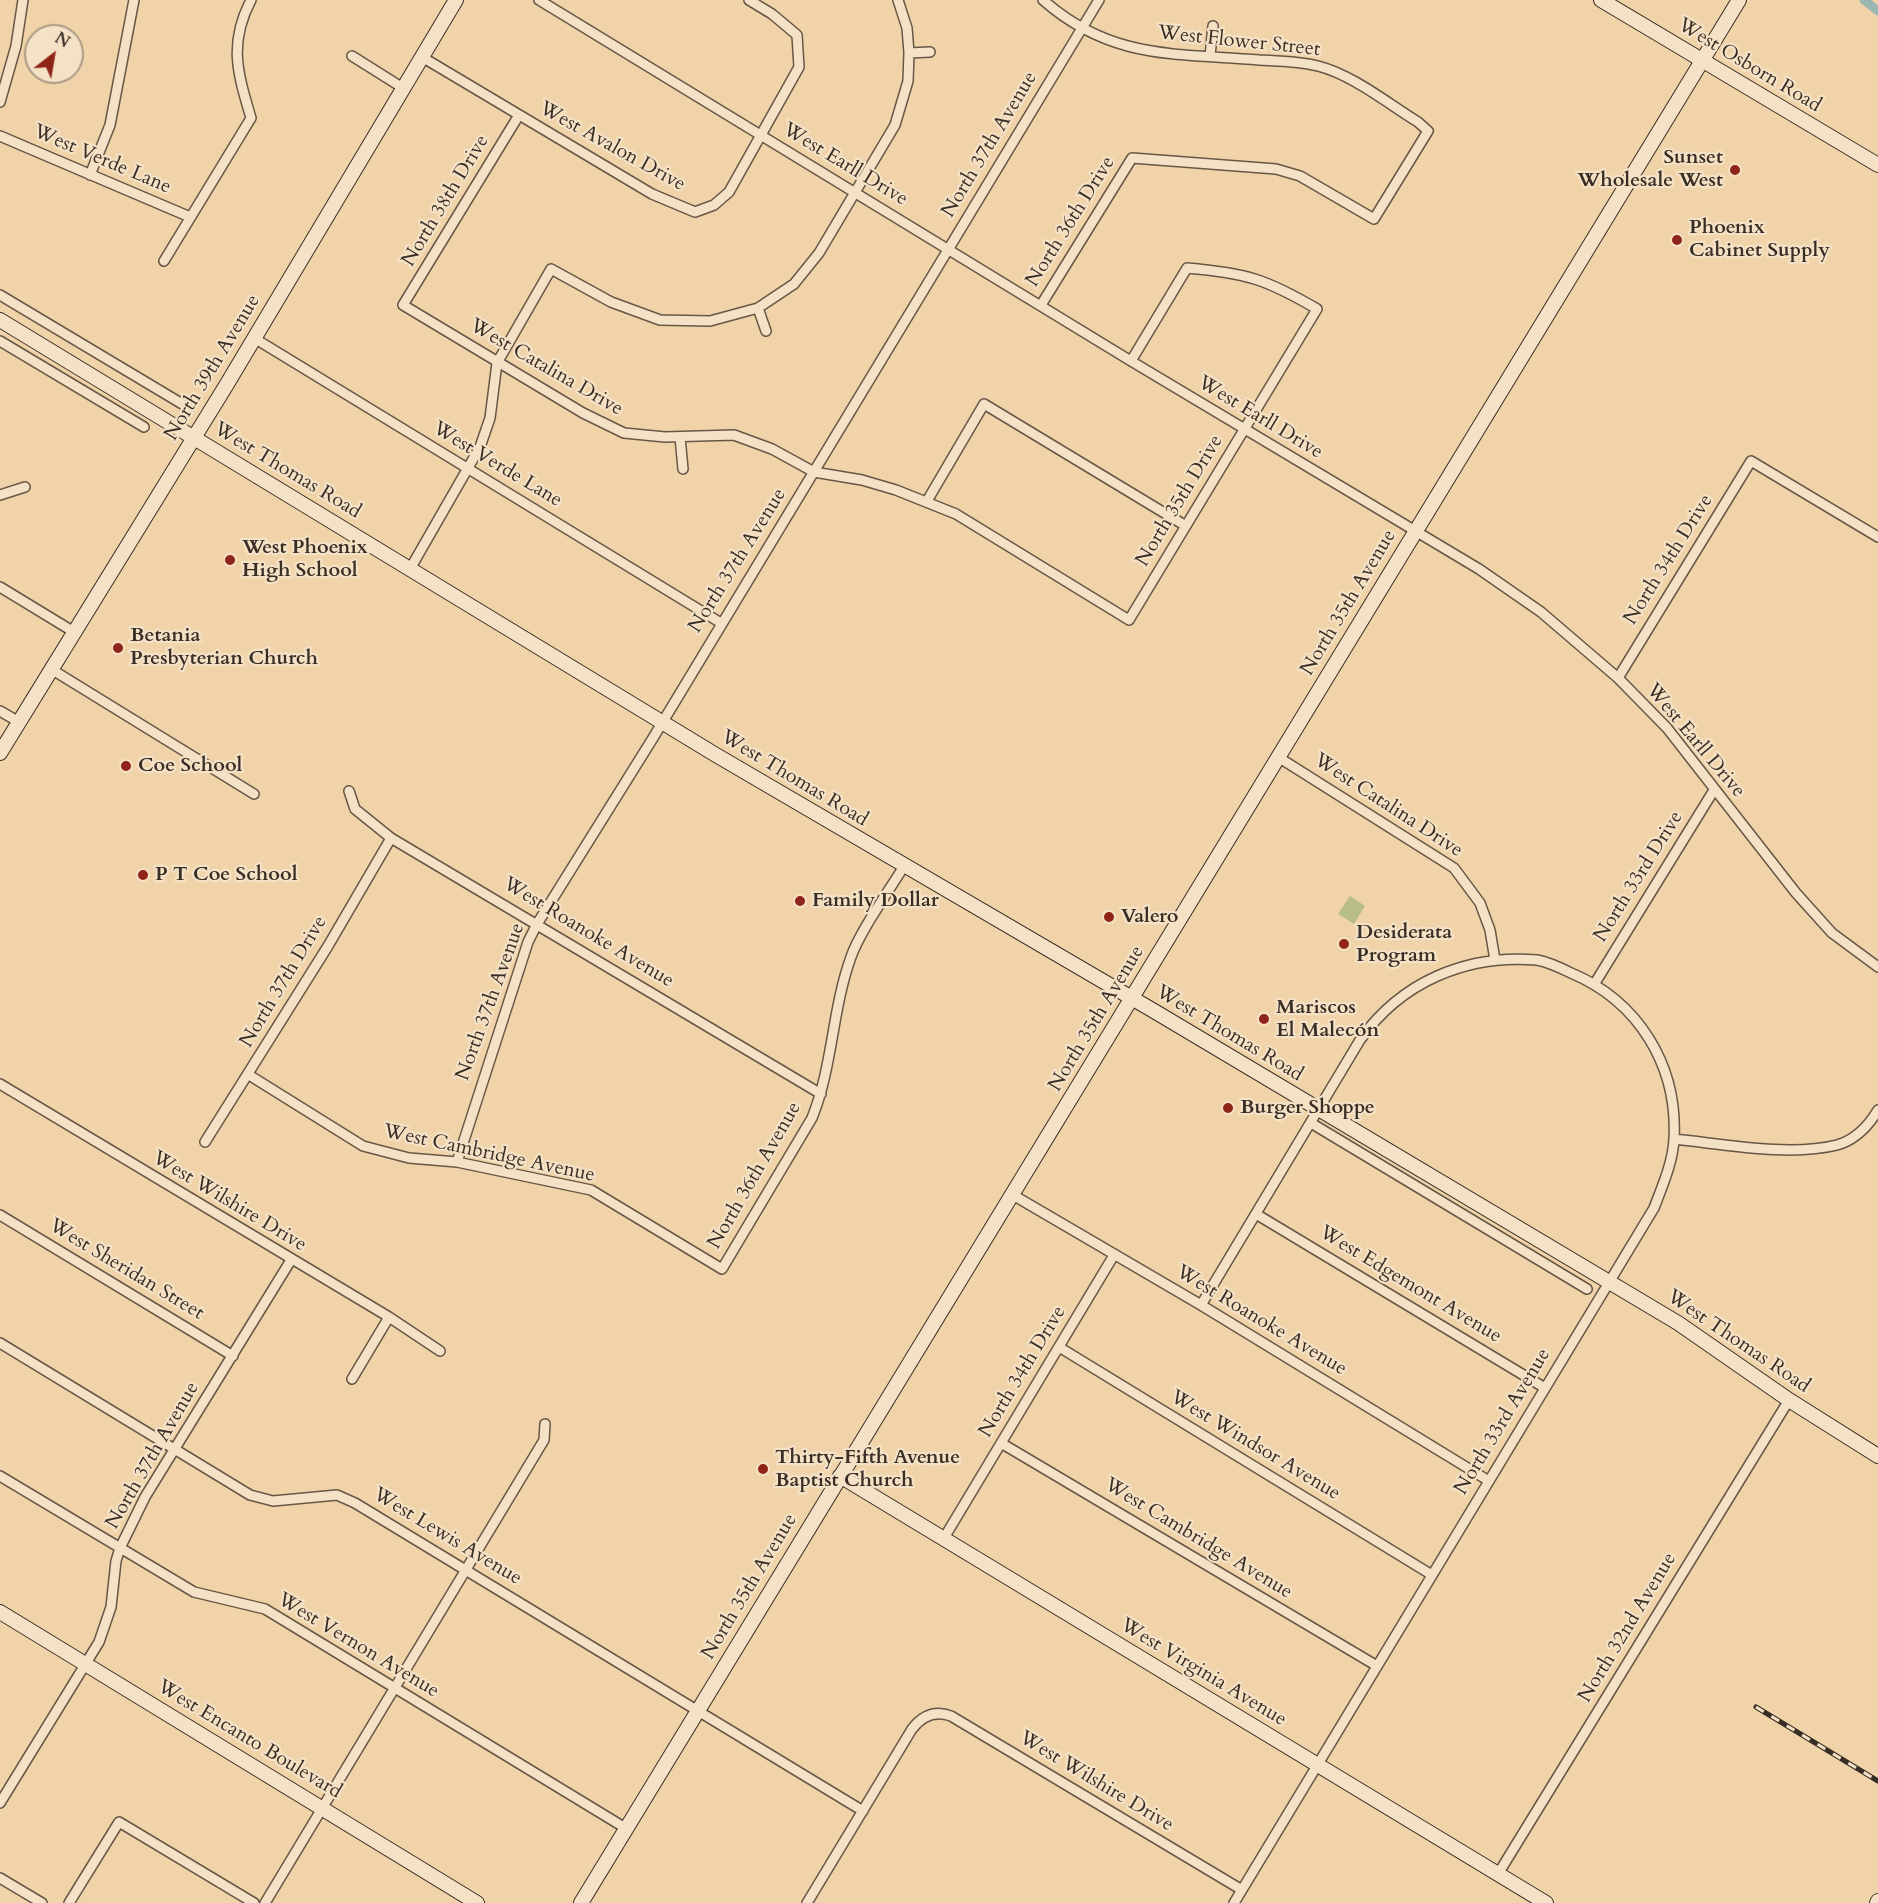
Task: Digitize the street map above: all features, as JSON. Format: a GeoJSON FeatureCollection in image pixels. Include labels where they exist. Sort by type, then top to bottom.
{"type":"FeatureCollection","features":[{"type":"Feature","properties":{"kind":"main road","name":"North 39th Avenue"},"geometry":{"type":"LineString","coordinates":[[0,753],[254,338],[456,0]]}},
{"type":"Feature","properties":{"kind":"main road","name":"West Osborn Road"},"geometry":{"type":"LineString","coordinates":[[1601,0],[1878,165]]}},
{"type":"Feature","properties":{"kind":"main road","name":"North 35th Avenue"},"geometry":{"type":"LineString","coordinates":[[581,1903],[1739,0]]}},
{"type":"Feature","properties":{"kind":"main road","name":"West Thomas Road"},"geometry":{"type":"LineString","coordinates":[[0,320],[662,723],[1678,1323],[1789,1400],[1877,1453]]}},
{"type":"Feature","properties":{"kind":"main road","name":"West Virginia Avenue"},"geometry":{"type":"LineString","coordinates":[[840,1476],[1546,1903]]}},
{"type":"Feature","properties":{"kind":"main road","name":"West Encanto Boulevard"},"geometry":{"type":"LineString","coordinates":[[0,1612],[85,1666],[323,1807],[477,1903]]}},
{"type":"Feature","properties":{"kind":"street"},"geometry":{"type":"LineString","coordinates":[[0,102],[16,46],[23,0]]}},
{"type":"Feature","properties":{"kind":"street"},"geometry":{"type":"LineString","coordinates":[[90,175],[110,125],[134,0]]}},
{"type":"Feature","properties":{"kind":"street"},"geometry":{"type":"LineString","coordinates":[[164,261],[251,118],[236,68],[236,42],[251,0]]}},
{"type":"Feature","properties":{"kind":"street","name":"West Earll Drive"},"geometry":{"type":"LineString","coordinates":[[539,0],[1131,362],[1479,569],[1541,612],[1618,678],[1667,728],[1796,893],[1832,933],[1878,967]]}},
{"type":"Feature","properties":{"kind":"street"},"geometry":{"type":"LineString","coordinates":[[749,0],[772,14],[797,35],[799,67],[760,134]]}},
{"type":"Feature","properties":{"kind":"street"},"geometry":{"type":"LineString","coordinates":[[410,569],[469,469],[490,418],[497,363],[551,269],[611,302],[660,320],[710,321],[758,308],[794,284],[819,253],[895,125],[908,81],[909,53],[907,28],[898,0]]}},
{"type":"Feature","properties":{"kind":"street","name":"West Flower Street"},"geometry":{"type":"LineString","coordinates":[[1043,0],[1056,12],[1127,48],[1298,62],[1330,70],[1418,122],[1428,131],[1425,141],[1374,219],[1300,177],[1276,169],[1132,158]]}},
{"type":"Feature","properties":{"kind":"street","name":"North 37th Avenue"},"geometry":{"type":"LineString","coordinates":[[457,1162],[528,942],[537,924],[662,723],[720,623],[814,472],[1099,0]]}},
{"type":"Feature","properties":{"kind":"street"},"geometry":{"type":"LineString","coordinates":[[1210,56],[1213,26]]}},
{"type":"Feature","properties":{"kind":"street"},"geometry":{"type":"LineString","coordinates":[[909,53],[930,52]]}},
{"type":"Feature","properties":{"kind":"street"},"geometry":{"type":"LineString","coordinates":[[352,56],[404,88]]}},
{"type":"Feature","properties":{"kind":"street","name":"West Avalon Drive"},"geometry":{"type":"LineString","coordinates":[[422,57],[652,194],[695,212],[714,205],[729,192],[760,134]]}},
{"type":"Feature","properties":{"kind":"street","name":"North 38th Drive"},"geometry":{"type":"LineString","coordinates":[[403,305],[519,115]]}},
{"type":"Feature","properties":{"kind":"street","name":"West Verde Lane"},"geometry":{"type":"LineString","coordinates":[[0,136],[190,217]]}},
{"type":"Feature","properties":{"kind":"street","name":"North 36th Drive"},"geometry":{"type":"LineString","coordinates":[[1041,305],[1132,158]]}},
{"type":"Feature","properties":{"kind":"street","name":"North 35th Drive"},"geometry":{"type":"LineString","coordinates":[[1129,620],[1317,309],[1266,281],[1232,272],[1187,268],[1131,362]]}},
{"type":"Feature","properties":{"kind":"street"},"geometry":{"type":"LineString","coordinates":[[0,295],[189,408]]}},
{"type":"Feature","properties":{"kind":"street","name":"West Catalina Drive"},"geometry":{"type":"LineString","coordinates":[[403,305],[583,413],[624,433],[680,437],[734,435],[772,449],[814,472],[862,480],[927,501],[956,514],[1129,620]]}},
{"type":"Feature","properties":{"kind":"street"},"geometry":{"type":"LineString","coordinates":[[758,308],[766,331]]}},
{"type":"Feature","properties":{"kind":"street","name":"West Verde Lane"},"geometry":{"type":"LineString","coordinates":[[254,338],[720,623]]}},
{"type":"Feature","properties":{"kind":"street"},"geometry":{"type":"LineString","coordinates":[[0,341],[144,427]]}},
{"type":"Feature","properties":{"kind":"street"},"geometry":{"type":"LineString","coordinates":[[927,501],[984,404],[1186,526]]}},
{"type":"Feature","properties":{"kind":"street"},"geometry":{"type":"LineString","coordinates":[[680,437],[682,469]]}},
{"type":"Feature","properties":{"kind":"street","name":"North 34th Drive"},"geometry":{"type":"LineString","coordinates":[[1618,678],[1751,462],[1878,537]]}},
{"type":"Feature","properties":{"kind":"street"},"geometry":{"type":"LineString","coordinates":[[0,495],[25,487]]}},
{"type":"Feature","properties":{"kind":"street"},"geometry":{"type":"LineString","coordinates":[[0,586],[74,632]]}},
{"type":"Feature","properties":{"kind":"street"},"geometry":{"type":"LineString","coordinates":[[51,669],[255,794]]}},
{"type":"Feature","properties":{"kind":"street"},"geometry":{"type":"LineString","coordinates":[[0,711],[19,722]]}},
{"type":"Feature","properties":{"kind":"street","name":"West Catalina Drive"},"geometry":{"type":"LineString","coordinates":[[1278,757],[1454,868],[1480,903],[1490,930],[1495,960]]}},
{"type":"Feature","properties":{"kind":"street","name":"North 33rd Drive"},"geometry":{"type":"LineString","coordinates":[[1595,983],[1714,790]]}},
{"type":"Feature","properties":{"kind":"street","name":"West Roanoke Avenue"},"geometry":{"type":"LineString","coordinates":[[349,791],[355,809],[391,837],[822,1094]]}},
{"type":"Feature","properties":{"kind":"street","name":"North 37th Drive"},"geometry":{"type":"LineString","coordinates":[[205,1142],[249,1075],[391,837]]}},
{"type":"Feature","properties":{"kind":"street","name":"North 36th Avenue"},"geometry":{"type":"LineString","coordinates":[[722,1269],[812,1118],[822,1094],[839,1000],[851,956],[904,866]]}},
{"type":"Feature","properties":{"kind":"street"},"geometry":{"type":"LineString","coordinates":[[1201,1305],[1360,1040],[1389,1006],[1416,986],[1465,964],[1495,960],[1539,960],[1595,983],[1621,1002],[1659,1052],[1667,1081],[1674,1139],[1809,1149],[1839,1144],[1854,1136],[1870,1124],[1878,1110]]}},
{"type":"Feature","properties":{"kind":"street","name":"West Cambridge Avenue"},"geometry":{"type":"LineString","coordinates":[[249,1075],[363,1146],[409,1158],[457,1162],[591,1190],[722,1269]]}},
{"type":"Feature","properties":{"kind":"street","name":"West Wilshire Drive"},"geometry":{"type":"LineString","coordinates":[[0,1084],[389,1317],[440,1351]]}},
{"type":"Feature","properties":{"kind":"street"},"geometry":{"type":"LineString","coordinates":[[1311,1123],[1587,1289]]}},
{"type":"Feature","properties":{"kind":"street","name":"North 33rd Avenue"},"geometry":{"type":"LineString","coordinates":[[1234,1903],[1654,1208],[1663,1186],[1674,1139]]}},
{"type":"Feature","properties":{"kind":"street","name":"West Roanoke Avenue"},"geometry":{"type":"LineString","coordinates":[[1013,1195],[1201,1305],[1489,1481]]}},
{"type":"Feature","properties":{"kind":"street","name":"West Edgemont Avenue"},"geometry":{"type":"LineString","coordinates":[[1256,1214],[1545,1388]]}},
{"type":"Feature","properties":{"kind":"street","name":"West Sheridan Street"},"geometry":{"type":"LineString","coordinates":[[0,1215],[233,1356]]}},
{"type":"Feature","properties":{"kind":"street","name":"North 34th Drive"},"geometry":{"type":"LineString","coordinates":[[944,1538],[1114,1255]]}},
{"type":"Feature","properties":{"kind":"street","name":"North 37th Avenue"},"geometry":{"type":"LineString","coordinates":[[0,1803],[102,1636],[111,1607],[116,1561],[120,1548],[145,1497],[291,1260]]}},
{"type":"Feature","properties":{"kind":"street"},"geometry":{"type":"LineString","coordinates":[[1566,1276],[1575,1262]]}},
{"type":"Feature","properties":{"kind":"street"},"geometry":{"type":"LineString","coordinates":[[352,1379],[389,1317]]}},
{"type":"Feature","properties":{"kind":"street","name":"West Lewis Avenue"},"geometry":{"type":"LineString","coordinates":[[0,1343],[250,1495],[273,1501],[337,1495],[356,1503],[863,1811]]}},
{"type":"Feature","properties":{"kind":"street","name":"West Windsor Avenue"},"geometry":{"type":"LineString","coordinates":[[1059,1347],[1432,1575]]}},
{"type":"Feature","properties":{"kind":"street","name":"North 32nd Avenue"},"geometry":{"type":"LineString","coordinates":[[1498,1874],[1789,1400]]}},
{"type":"Feature","properties":{"kind":"street"},"geometry":{"type":"LineString","coordinates":[[265,1903],[544,1440],[545,1424]]}},
{"type":"Feature","properties":{"kind":"street","name":"West Cambridge Avenue"},"geometry":{"type":"LineString","coordinates":[[1001,1443],[1377,1666]]}},
{"type":"Feature","properties":{"kind":"street","name":"West Vernon Avenue"},"geometry":{"type":"LineString","coordinates":[[0,1476],[194,1592],[265,1610],[627,1829]]}},
{"type":"Feature","properties":{"kind":"street","name":"West Wilshire Drive"},"geometry":{"type":"LineString","coordinates":[[863,1811],[912,1729],[929,1714],[940,1713],[951,1716],[1242,1890]]}},
{"type":"Feature","properties":{"kind":"street"},"geometry":{"type":"LineString","coordinates":[[807,1903],[863,1811]]}},
{"type":"Feature","properties":{"kind":"street"},"geometry":{"type":"LineString","coordinates":[[69,1903],[119,1822],[254,1903]]}},
{"type":"Feature","properties":{"kind":"street"},"geometry":{"type":"LineString","coordinates":[[0,1878],[42,1903]]}},
{"type":"Feature","properties":{"kind":"green space"},"geometry":{"type":"Polygon","coordinates":[[[1350,896],[1365,906],[1354,924],[1338,914],[1350,896]]]}},
{"type":"Feature","properties":{"kind":"waterway"},"geometry":{"type":"LineString","coordinates":[[1864,0],[1878,11]]}},
{"type":"Feature","properties":{"kind":"railway"},"geometry":{"type":"LineString","coordinates":[[1756,1707],[1878,1781]]}},
{"type":"Feature","properties":{"kind":"place","name":"Sunset Wholesale West"},"geometry":{"type":"Point","coordinates":[1735,170]}},
{"type":"Feature","properties":{"kind":"place","name":"Phoenix Cabinet Supply"},"geometry":{"type":"Point","coordinates":[1677,240]}},
{"type":"Feature","properties":{"kind":"place","name":"West Phoenix High School"},"geometry":{"type":"Point","coordinates":[230,560]}},
{"type":"Feature","properties":{"kind":"place","name":"Betania Presbyterian Church"},"geometry":{"type":"Point","coordinates":[118,648]}},
{"type":"Feature","properties":{"kind":"place","name":"Coe School"},"geometry":{"type":"Point","coordinates":[126,766]}},
{"type":"Feature","properties":{"kind":"place","name":"P T Coe School"},"geometry":{"type":"Point","coordinates":[143,875]}},
{"type":"Feature","properties":{"kind":"place","name":"Family Dollar"},"geometry":{"type":"Point","coordinates":[800,901]}},
{"type":"Feature","properties":{"kind":"place","name":"Valero"},"geometry":{"type":"Point","coordinates":[1109,917]}},
{"type":"Feature","properties":{"kind":"place","name":"Desiderata Program"},"geometry":{"type":"Point","coordinates":[1344,944]}},
{"type":"Feature","properties":{"kind":"place","name":"Mariscos El Malecón"},"geometry":{"type":"Point","coordinates":[1264,1019]}},
{"type":"Feature","properties":{"kind":"place","name":"Burger Shoppe"},"geometry":{"type":"Point","coordinates":[1228,1108]}},
{"type":"Feature","properties":{"kind":"place","name":"Thirty-Fifth Avenue Baptist Church"},"geometry":{"type":"Point","coordinates":[763,1469]}}]}
